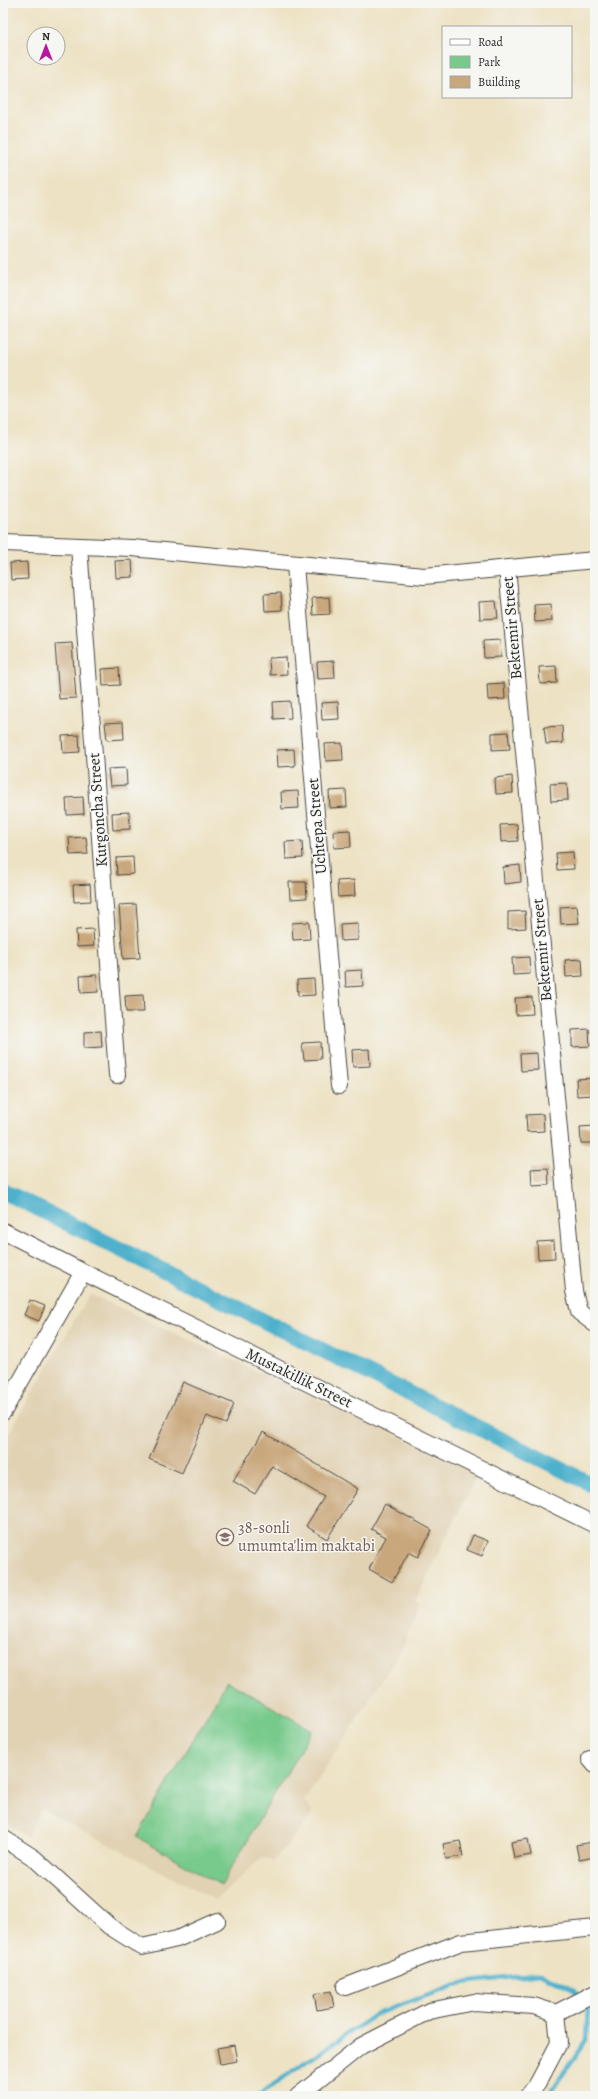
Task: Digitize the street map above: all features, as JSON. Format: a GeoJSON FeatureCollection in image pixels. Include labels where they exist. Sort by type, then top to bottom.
{"type":"FeatureCollection","features":[{"type":"Feature","properties":{"kind":"street"},"geometry":{"type":"LineString","coordinates":[[3,543],[132,548],[295,565],[424,576],[595,560]]}},
{"type":"Feature","properties":{"kind":"street","name":"Kurgoncha Street"},"geometry":{"type":"LineString","coordinates":[[79,546],[117,1075]]}},
{"type":"Feature","properties":{"kind":"street","name":"Uchtepa Street"},"geometry":{"type":"LineString","coordinates":[[295,565],[339,1086]]}},
{"type":"Feature","properties":{"kind":"street","name":"Bektemir Street"},"geometry":{"type":"LineString","coordinates":[[507,568],[574,1291],[579,1312],[595,1324]]}},
{"type":"Feature","properties":{"kind":"street","name":"Mustakillik Street"},"geometry":{"type":"LineString","coordinates":[[3,1230],[83,1272],[595,1524]]}},
{"type":"Feature","properties":{"kind":"street"},"geometry":{"type":"LineString","coordinates":[[3,1412],[83,1272]]}},
{"type":"Feature","properties":{"kind":"street"},"geometry":{"type":"LineString","coordinates":[[3,1838],[34,1858],[109,1926],[142,1947],[178,1939],[217,1921]]}},
{"type":"Feature","properties":{"kind":"street"},"geometry":{"type":"LineString","coordinates":[[345,1987],[461,1942],[595,1928]]}},
{"type":"Feature","properties":{"kind":"street"},"geometry":{"type":"LineString","coordinates":[[298,2096],[361,2046],[429,2011],[474,2002],[534,2006],[556,2013],[593,1994]]}},
{"type":"Feature","properties":{"kind":"street"},"geometry":{"type":"LineString","coordinates":[[528,2096],[538,2083],[559,2043],[556,2013]]}},
{"type":"Feature","properties":{"kind":"shaded area","name":"38-sonli umumta'lim maktabi"},"geometry":{"type":"Polygon","coordinates":[[[90,1294],[478,1473],[415,1601],[419,1604],[402,1649],[304,1801],[313,1813],[273,1862],[263,1856],[216,1900],[41,1809],[27,1838],[3,1820],[3,1443],[90,1294]]]}},
{"type":"Feature","properties":{"kind":"green space"},"geometry":{"type":"Polygon","coordinates":[[[227,1681],[312,1730],[221,1885],[137,1837],[227,1681]]]}},
{"type":"Feature","properties":{"kind":"building"},"geometry":{"type":"Polygon","coordinates":[[[132,560],[133,577],[116,578],[115,561],[132,560]]]}},
{"type":"Feature","properties":{"kind":"building"},"geometry":{"type":"Polygon","coordinates":[[[27,562],[28,579],[11,580],[10,563],[27,562]]]}},
{"type":"Feature","properties":{"kind":"building"},"geometry":{"type":"Polygon","coordinates":[[[281,593],[282,610],[265,611],[264,594],[281,593]]]}},
{"type":"Feature","properties":{"kind":"building"},"geometry":{"type":"Polygon","coordinates":[[[329,597],[330,614],[313,615],[312,598],[329,597]]]}},
{"type":"Feature","properties":{"kind":"building"},"geometry":{"type":"Polygon","coordinates":[[[496,601],[498,618],[480,619],[479,602],[496,601]]]}},
{"type":"Feature","properties":{"kind":"building"},"geometry":{"type":"Polygon","coordinates":[[[551,604],[552,621],[535,622],[534,605],[551,604]]]}},
{"type":"Feature","properties":{"kind":"building"},"geometry":{"type":"Polygon","coordinates":[[[500,640],[501,657],[484,658],[483,641],[500,640]]]}},
{"type":"Feature","properties":{"kind":"building"},"geometry":{"type":"Polygon","coordinates":[[[72,643],[76,698],[59,699],[55,644],[72,643]]]}},
{"type":"Feature","properties":{"kind":"building"},"geometry":{"type":"Polygon","coordinates":[[[286,657],[287,674],[270,675],[269,658],[286,657]]]}},
{"type":"Feature","properties":{"kind":"building"},"geometry":{"type":"Polygon","coordinates":[[[334,661],[335,678],[318,679],[317,662],[334,661]]]}},
{"type":"Feature","properties":{"kind":"building"},"geometry":{"type":"Polygon","coordinates":[[[556,666],[557,683],[540,684],[539,667],[556,666]]]}},
{"type":"Feature","properties":{"kind":"building"},"geometry":{"type":"Polygon","coordinates":[[[119,668],[120,685],[103,686],[102,669],[119,668]]]}},
{"type":"Feature","properties":{"kind":"building"},"geometry":{"type":"Polygon","coordinates":[[[504,683],[505,699],[488,700],[487,684],[504,683]]]}},
{"type":"Feature","properties":{"kind":"building"},"geometry":{"type":"Polygon","coordinates":[[[290,701],[291,718],[274,719],[273,702],[290,701]]]}},
{"type":"Feature","properties":{"kind":"building"},"geometry":{"type":"Polygon","coordinates":[[[338,702],[339,719],[322,720],[321,703],[338,702]]]}},
{"type":"Feature","properties":{"kind":"building"},"geometry":{"type":"Polygon","coordinates":[[[123,722],[124,739],[107,740],[105,723],[123,722]]]}},
{"type":"Feature","properties":{"kind":"building"},"geometry":{"type":"Polygon","coordinates":[[[562,726],[563,743],[546,744],[544,727],[562,726]]]}},
{"type":"Feature","properties":{"kind":"building"},"geometry":{"type":"Polygon","coordinates":[[[508,732],[510,749],[492,750],[492,733],[508,732]]]}},
{"type":"Feature","properties":{"kind":"building"},"geometry":{"type":"Polygon","coordinates":[[[79,735],[80,752],[63,753],[62,736],[79,735]]]}},
{"type":"Feature","properties":{"kind":"building"},"geometry":{"type":"Polygon","coordinates":[[[342,743],[343,760],[326,761],[325,744],[342,743]]]}},
{"type":"Feature","properties":{"kind":"building"},"geometry":{"type":"Polygon","coordinates":[[[294,749],[295,766],[278,767],[277,750],[294,749]]]}},
{"type":"Feature","properties":{"kind":"building"},"geometry":{"type":"Polygon","coordinates":[[[126,768],[127,785],[110,786],[108,769],[126,768]]]}},
{"type":"Feature","properties":{"kind":"building"},"geometry":{"type":"Polygon","coordinates":[[[512,776],[513,793],[496,794],[495,778],[512,776]]]}},
{"type":"Feature","properties":{"kind":"building"},"geometry":{"type":"Polygon","coordinates":[[[567,783],[568,800],[551,801],[550,784],[567,783]]]}},
{"type":"Feature","properties":{"kind":"building"},"geometry":{"type":"Polygon","coordinates":[[[346,790],[347,807],[330,808],[329,791],[346,790]]]}},
{"type":"Feature","properties":{"kind":"building"},"geometry":{"type":"Polygon","coordinates":[[[298,791],[299,808],[282,809],[281,792],[298,791]]]}},
{"type":"Feature","properties":{"kind":"building"},"geometry":{"type":"Polygon","coordinates":[[[83,797],[84,814],[67,815],[66,798],[83,797]]]}},
{"type":"Feature","properties":{"kind":"building"},"geometry":{"type":"Polygon","coordinates":[[[129,812],[130,829],[113,830],[112,813],[129,812]]]}},
{"type":"Feature","properties":{"kind":"building"},"geometry":{"type":"Polygon","coordinates":[[[517,824],[518,841],[501,842],[500,825],[517,824]]]}},
{"type":"Feature","properties":{"kind":"building"},"geometry":{"type":"Polygon","coordinates":[[[350,830],[351,847],[334,848],[333,831],[350,830]]]}},
{"type":"Feature","properties":{"kind":"building"},"geometry":{"type":"Polygon","coordinates":[[[86,837],[88,854],[70,855],[69,838],[86,837]]]}},
{"type":"Feature","properties":{"kind":"building"},"geometry":{"type":"Polygon","coordinates":[[[302,841],[303,858],[286,859],[285,842],[302,841]]]}},
{"type":"Feature","properties":{"kind":"building"},"geometry":{"type":"Polygon","coordinates":[[[573,852],[574,869],[557,870],[556,853],[573,852]]]}},
{"type":"Feature","properties":{"kind":"building"},"geometry":{"type":"Polygon","coordinates":[[[133,857],[134,874],[117,875],[116,858],[133,857]]]}},
{"type":"Feature","properties":{"kind":"building"},"geometry":{"type":"Polygon","coordinates":[[[520,865],[521,882],[504,884],[503,867],[520,865]]]}},
{"type":"Feature","properties":{"kind":"building"},"geometry":{"type":"Polygon","coordinates":[[[354,880],[355,896],[338,897],[337,881],[354,880]]]}},
{"type":"Feature","properties":{"kind":"building"},"geometry":{"type":"Polygon","coordinates":[[[289,882],[306,882],[307,898],[290,899],[289,882]]]}},
{"type":"Feature","properties":{"kind":"building"},"geometry":{"type":"Polygon","coordinates":[[[90,884],[91,901],[74,902],[73,885],[90,884]]]}},
{"type":"Feature","properties":{"kind":"building"},"geometry":{"type":"Polygon","coordinates":[[[136,904],[140,958],[123,959],[119,905],[136,904]]]}},
{"type":"Feature","properties":{"kind":"building"},"geometry":{"type":"Polygon","coordinates":[[[577,906],[579,923],[561,924],[560,907],[577,906]]]}},
{"type":"Feature","properties":{"kind":"building"},"geometry":{"type":"Polygon","coordinates":[[[525,911],[526,928],[508,929],[508,912],[525,911]]]}},
{"type":"Feature","properties":{"kind":"building"},"geometry":{"type":"Polygon","coordinates":[[[309,922],[310,939],[293,940],[292,923],[309,922]]]}},
{"type":"Feature","properties":{"kind":"building"},"geometry":{"type":"Polygon","coordinates":[[[358,923],[358,940],[341,941],[340,924],[358,923]]]}},
{"type":"Feature","properties":{"kind":"building"},"geometry":{"type":"Polygon","coordinates":[[[93,929],[94,946],[77,947],[76,930],[93,929]]]}},
{"type":"Feature","properties":{"kind":"building"},"geometry":{"type":"Polygon","coordinates":[[[529,957],[530,974],[513,975],[512,958],[529,957]]]}},
{"type":"Feature","properties":{"kind":"building"},"geometry":{"type":"Polygon","coordinates":[[[582,959],[583,976],[566,977],[565,960],[582,959]]]}},
{"type":"Feature","properties":{"kind":"building"},"geometry":{"type":"Polygon","coordinates":[[[362,970],[363,986],[346,987],[345,971],[362,970]]]}},
{"type":"Feature","properties":{"kind":"building"},"geometry":{"type":"Polygon","coordinates":[[[97,975],[98,992],[81,993],[80,976],[97,975]]]}},
{"type":"Feature","properties":{"kind":"building"},"geometry":{"type":"Polygon","coordinates":[[[314,979],[315,995],[298,996],[297,980],[314,979]]]}},
{"type":"Feature","properties":{"kind":"building"},"geometry":{"type":"Polygon","coordinates":[[[143,995],[144,1012],[126,1012],[125,996],[143,995]]]}},
{"type":"Feature","properties":{"kind":"building"},"geometry":{"type":"Polygon","coordinates":[[[532,997],[533,1014],[516,1015],[515,998],[532,997]]]}},
{"type":"Feature","properties":{"kind":"building"},"geometry":{"type":"Polygon","coordinates":[[[589,1029],[590,1046],[572,1047],[572,1030],[589,1029]]]}},
{"type":"Feature","properties":{"kind":"building"},"geometry":{"type":"Polygon","coordinates":[[[101,1031],[102,1047],[84,1048],[84,1032],[101,1031]]]}},
{"type":"Feature","properties":{"kind":"building"},"geometry":{"type":"Polygon","coordinates":[[[320,1042],[321,1059],[304,1060],[302,1043],[320,1042]]]}},
{"type":"Feature","properties":{"kind":"building"},"geometry":{"type":"Polygon","coordinates":[[[369,1049],[370,1066],[353,1067],[352,1050],[369,1049]]]}},
{"type":"Feature","properties":{"kind":"building"},"geometry":{"type":"Polygon","coordinates":[[[537,1053],[538,1070],[521,1071],[520,1054],[537,1053]]]}},
{"type":"Feature","properties":{"kind":"building"},"geometry":{"type":"Polygon","coordinates":[[[593,1078],[594,1095],[577,1096],[576,1079],[593,1078]]]}},
{"type":"Feature","properties":{"kind":"building"},"geometry":{"type":"Polygon","coordinates":[[[543,1114],[544,1131],[527,1132],[526,1115],[543,1114]]]}},
{"type":"Feature","properties":{"kind":"building"},"geometry":{"type":"Polygon","coordinates":[[[595,1126],[595,1143],[581,1143],[580,1127],[595,1126]]]}},
{"type":"Feature","properties":{"kind":"building"},"geometry":{"type":"Polygon","coordinates":[[[548,1168],[549,1185],[532,1186],[531,1169],[548,1168]]]}},
{"type":"Feature","properties":{"kind":"building"},"geometry":{"type":"Polygon","coordinates":[[[554,1241],[555,1258],[538,1259],[537,1242],[554,1241]]]}},
{"type":"Feature","properties":{"kind":"building"},"geometry":{"type":"Polygon","coordinates":[[[30,1300],[45,1306],[39,1321],[24,1315],[30,1300]]]}},
{"type":"Feature","properties":{"kind":"building"},"geometry":{"type":"Polygon","coordinates":[[[183,1382],[234,1404],[226,1424],[207,1416],[182,1473],[149,1459],[183,1382]]]}},
{"type":"Feature","properties":{"kind":"building"},"geometry":{"type":"Polygon","coordinates":[[[263,1432],[358,1489],[327,1539],[306,1526],[324,1497],[272,1466],[255,1494],[233,1481],[263,1432]]]}},
{"type":"Feature","properties":{"kind":"building"},"geometry":{"type":"Polygon","coordinates":[[[385,1504],[432,1530],[418,1557],[409,1552],[392,1582],[369,1569],[386,1537],[371,1529],[385,1504]]]}},
{"type":"Feature","properties":{"kind":"building"},"geometry":{"type":"Polygon","coordinates":[[[473,1535],[488,1541],[482,1556],[467,1550],[473,1535]]]}},
{"type":"Feature","properties":{"kind":"building"},"geometry":{"type":"Polygon","coordinates":[[[528,1839],[531,1855],[514,1858],[511,1842],[528,1839]]]}},
{"type":"Feature","properties":{"kind":"building"},"geometry":{"type":"Polygon","coordinates":[[[460,1841],[463,1856],[446,1859],[443,1844],[460,1841]]]}},
{"type":"Feature","properties":{"kind":"building"},"geometry":{"type":"Polygon","coordinates":[[[592,1842],[595,1857],[579,1860],[576,1845],[592,1842]]]}},
{"type":"Feature","properties":{"kind":"building"},"geometry":{"type":"Polygon","coordinates":[[[331,1991],[334,2007],[317,2010],[314,1994],[331,1991]]]}},
{"type":"Feature","properties":{"kind":"building"},"geometry":{"type":"Polygon","coordinates":[[[234,2045],[237,2061],[220,2064],[217,2048],[234,2045]]]}},
{"type":"Feature","properties":{"kind":"waterway"},"geometry":{"type":"LineString","coordinates":[[3,1191],[595,1486]]}},
{"type":"Feature","properties":{"kind":"waterway"},"geometry":{"type":"LineString","coordinates":[[257,2096],[376,2014],[462,1983],[541,1974],[574,1990],[588,2008],[586,2040],[548,2096]]}},
{"type":"Feature","properties":{"kind":"place","name":"38-sonli umumta'lim maktabi"},"geometry":{"type":"Point","coordinates":[225,1537]}}]}
